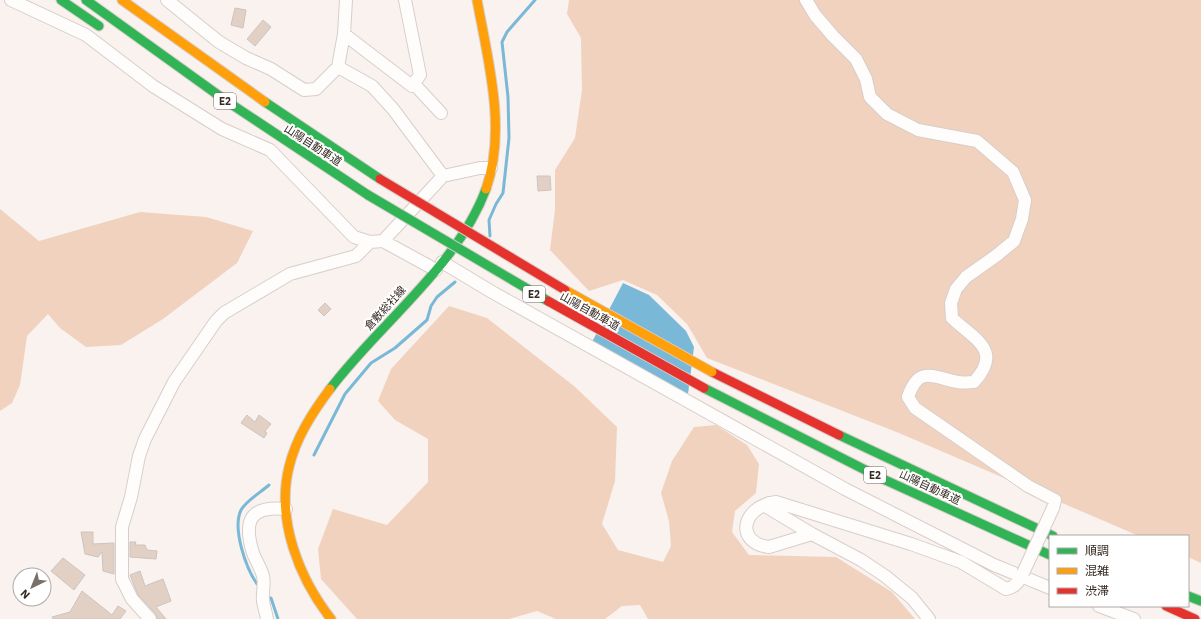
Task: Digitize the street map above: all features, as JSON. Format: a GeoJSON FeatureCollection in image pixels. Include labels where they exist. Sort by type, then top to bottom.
{"type":"FeatureCollection","features":[{"type":"Feature","properties":{"kind":"main road"},"geometry":{"type":"LineString","coordinates":[[61,0],[106,31]]}},
{"type":"Feature","properties":{"kind":"main road","name":"山陽自動車道"},"geometry":{"type":"LineString","coordinates":[[86,0],[155,52],[294,148],[429,234],[530,292],[704,388],[883,479],[1049,555]]}},
{"type":"Feature","properties":{"kind":"main road","name":"山陽自動車道"},"geometry":{"type":"LineString","coordinates":[[122,0],[223,74],[380,179],[440,217],[558,286],[712,372],[891,461],[1051,535]]}},
{"type":"Feature","properties":{"kind":"main road","name":"倉敷総社線"},"geometry":{"type":"LineString","coordinates":[[331,619],[316,601],[301,574],[292,542],[286,508],[289,467],[304,429],[340,376],[439,266],[479,206],[491,168],[495,143],[490,77],[477,0]]}},
{"type":"Feature","properties":{"kind":"main road"},"geometry":{"type":"LineString","coordinates":[[191,37],[307,131]]}},
{"type":"Feature","properties":{"kind":"main road"},"geometry":{"type":"LineString","coordinates":[[189,86],[294,148]]}},
{"type":"Feature","properties":{"kind":"main road"},"geometry":{"type":"LineString","coordinates":[[1189,596],[1201,602]]}},
{"type":"Feature","properties":{"kind":"main road"},"geometry":{"type":"LineString","coordinates":[[1168,607],[1195,619]]}},
{"type":"Feature","properties":{"kind":"street"},"geometry":{"type":"LineString","coordinates":[[11,0],[86,36],[153,86],[222,129],[270,150],[354,236],[370,242],[383,241],[439,266],[498,296],[845,489],[1049,588]]}},
{"type":"Feature","properties":{"kind":"street"},"geometry":{"type":"LineString","coordinates":[[167,0],[219,42],[246,58],[271,69],[304,90],[316,89],[338,67],[344,34],[346,0]]}},
{"type":"Feature","properties":{"kind":"street"},"geometry":{"type":"LineString","coordinates":[[405,0],[420,75],[414,84]]}},
{"type":"Feature","properties":{"kind":"street"},"geometry":{"type":"LineString","coordinates":[[806,0],[815,15],[828,31],[856,59],[866,79],[870,98],[888,114],[918,130],[977,140],[1013,172],[1025,200],[1022,219],[1014,241],[966,277],[956,289],[950,303],[952,318],[985,348],[988,358],[983,372],[974,382],[960,383],[930,374],[919,378],[911,386],[908,397],[915,408],[1028,486],[1055,500],[1053,508],[1022,575],[1012,588],[1006,589],[961,562],[918,546],[776,502],[769,503],[754,510],[746,521],[746,528],[754,542],[762,546],[769,547],[812,534]]}},
{"type":"Feature","properties":{"kind":"street"},"geometry":{"type":"LineString","coordinates":[[344,34],[412,86],[414,84],[441,113]]}},
{"type":"Feature","properties":{"kind":"street"},"geometry":{"type":"LineString","coordinates":[[338,67],[372,86],[393,108],[442,176]]}},
{"type":"Feature","properties":{"kind":"street"},"geometry":{"type":"LineString","coordinates":[[383,241],[442,176],[480,168],[491,168]]}},
{"type":"Feature","properties":{"kind":"street"},"geometry":{"type":"LineString","coordinates":[[150,619],[132,599],[122,579],[122,527],[143,444],[174,382],[216,321],[224,313],[290,274],[356,256],[370,242]]}},
{"type":"Feature","properties":{"kind":"street"},"geometry":{"type":"LineString","coordinates":[[769,503],[767,507],[812,534],[861,560],[885,576],[912,598],[929,619]]}},
{"type":"Feature","properties":{"kind":"street"},"geometry":{"type":"LineString","coordinates":[[267,619],[263,600],[264,577],[254,554],[248,533],[249,522],[253,515],[261,510],[271,507],[286,508]]}},
{"type":"Feature","properties":{"kind":"street"},"geometry":{"type":"LineString","coordinates":[[1102,607],[1134,619]]}},
{"type":"Feature","properties":{"kind":"shaded area"},"geometry":{"type":"Polygon","coordinates":[[[569,0],[1201,0],[1201,563],[1189,557],[1189,535],[1137,535],[899,433],[707,358],[687,324],[657,295],[623,280],[589,291],[550,250],[555,210],[555,170],[575,138],[582,90],[581,38],[567,14],[569,0]]]}},
{"type":"Feature","properties":{"kind":"shaded area"},"geometry":{"type":"Polygon","coordinates":[[[0,209],[39,241],[140,212],[206,217],[253,231],[237,263],[163,319],[121,345],[86,347],[60,328],[48,314],[27,336],[20,385],[12,403],[0,411],[0,209]]]}},
{"type":"Feature","properties":{"kind":"shaded area"},"geometry":{"type":"Polygon","coordinates":[[[449,306],[487,318],[574,386],[617,427],[615,481],[602,524],[618,550],[663,562],[671,546],[669,521],[661,493],[672,461],[694,427],[716,425],[747,445],[759,464],[756,493],[735,511],[732,532],[749,555],[836,557],[892,592],[915,619],[648,619],[640,605],[622,606],[605,619],[556,619],[537,611],[509,619],[357,619],[321,579],[318,549],[333,509],[387,525],[428,482],[428,439],[395,420],[378,401],[391,369],[449,306]]]}},
{"type":"Feature","properties":{"kind":"water"},"geometry":{"type":"Polygon","coordinates":[[[623,283],[649,295],[686,331],[694,347],[688,394],[592,342],[623,283]]]}},
{"type":"Feature","properties":{"kind":"building"},"geometry":{"type":"Polygon","coordinates":[[[235,8],[246,10],[243,28],[231,25],[235,8]]]}},
{"type":"Feature","properties":{"kind":"building"},"geometry":{"type":"Polygon","coordinates":[[[263,20],[271,27],[255,46],[247,39],[263,20]]]}},
{"type":"Feature","properties":{"kind":"building"},"geometry":{"type":"Polygon","coordinates":[[[537,176],[550,176],[551,190],[538,191],[537,176]]]}},
{"type":"Feature","properties":{"kind":"building"},"geometry":{"type":"Polygon","coordinates":[[[325,303],[331,309],[324,316],[318,310],[325,303]]]}},
{"type":"Feature","properties":{"kind":"building"},"geometry":{"type":"Polygon","coordinates":[[[247,415],[255,422],[259,415],[271,424],[265,431],[267,433],[264,438],[241,423],[247,415]]]}},
{"type":"Feature","properties":{"kind":"building"},"geometry":{"type":"Polygon","coordinates":[[[81,532],[93,532],[93,544],[114,543],[114,574],[103,571],[102,552],[98,557],[85,554],[81,532]]]}},
{"type":"Feature","properties":{"kind":"building"},"geometry":{"type":"Polygon","coordinates":[[[130,542],[136,542],[135,545],[145,545],[147,550],[157,551],[156,559],[130,557],[130,542]]]}},
{"type":"Feature","properties":{"kind":"building"},"geometry":{"type":"Polygon","coordinates":[[[63,558],[85,575],[74,590],[52,572],[63,558]]]}},
{"type":"Feature","properties":{"kind":"building"},"geometry":{"type":"Polygon","coordinates":[[[140,571],[145,586],[163,579],[171,601],[156,607],[166,619],[157,619],[156,614],[138,595],[130,575],[140,571]]]}},
{"type":"Feature","properties":{"kind":"building"},"geometry":{"type":"Polygon","coordinates":[[[82,591],[112,615],[118,606],[126,611],[120,619],[53,619],[52,617],[70,612],[82,591]]]}},
{"type":"Feature","properties":{"kind":"waterway"},"geometry":{"type":"LineString","coordinates":[[490,236],[489,220],[503,193],[509,138],[508,97],[502,42],[507,32],[535,0]]}},
{"type":"Feature","properties":{"kind":"waterway"},"geometry":{"type":"LineString","coordinates":[[314,455],[345,394],[371,363],[395,348],[427,320],[431,306],[437,297],[455,282]]}},
{"type":"Feature","properties":{"kind":"waterway"},"geometry":{"type":"LineString","coordinates":[[257,584],[245,559],[239,538],[239,518],[241,510],[246,503],[269,485]]}},
{"type":"Feature","properties":{"kind":"waterway"},"geometry":{"type":"LineString","coordinates":[[271,598],[278,619]]}},
{"type":"Feature","properties":{"kind":"traffic: fast"},"geometry":{"type":"LineString","coordinates":[[61,0],[99,26]]}},
{"type":"Feature","properties":{"kind":"traffic: fast"},"geometry":{"type":"LineString","coordinates":[[86,0],[225,100],[368,195]]}},
{"type":"Feature","properties":{"kind":"traffic: fast"},"geometry":{"type":"LineString","coordinates":[[265,102],[380,179]]}},
{"type":"Feature","properties":{"kind":"traffic: fast"},"geometry":{"type":"LineString","coordinates":[[330,389],[371,341],[416,294],[437,269],[456,244],[473,217],[486,189]]}},
{"type":"Feature","properties":{"kind":"traffic: fast"},"geometry":{"type":"LineString","coordinates":[[368,195],[548,301]]}},
{"type":"Feature","properties":{"kind":"traffic: fast"},"geometry":{"type":"LineString","coordinates":[[704,388],[883,479],[1049,555]]}},
{"type":"Feature","properties":{"kind":"traffic: fast"},"geometry":{"type":"LineString","coordinates":[[839,435],[1051,535]]}},
{"type":"Feature","properties":{"kind":"traffic: fast"},"geometry":{"type":"LineString","coordinates":[[1189,596],[1201,601]]}},
{"type":"Feature","properties":{"kind":"traffic: slow"},"geometry":{"type":"LineString","coordinates":[[122,0],[265,102]]}},
{"type":"Feature","properties":{"kind":"traffic: slow"},"geometry":{"type":"LineString","coordinates":[[477,0],[494,95],[495,143],[492,166],[486,189]]}},
{"type":"Feature","properties":{"kind":"traffic: slow"},"geometry":{"type":"LineString","coordinates":[[565,290],[712,372]]}},
{"type":"Feature","properties":{"kind":"traffic: slow"},"geometry":{"type":"LineString","coordinates":[[330,389],[317,407],[300,436],[292,456],[286,487],[286,507],[288,528],[300,567],[319,603],[331,619]]}},
{"type":"Feature","properties":{"kind":"traffic: jam"},"geometry":{"type":"LineString","coordinates":[[380,179],[565,290]]}},
{"type":"Feature","properties":{"kind":"traffic: jam"},"geometry":{"type":"LineString","coordinates":[[548,301],[704,388]]}},
{"type":"Feature","properties":{"kind":"traffic: jam"},"geometry":{"type":"LineString","coordinates":[[712,372],[839,435]]}},
{"type":"Feature","properties":{"kind":"traffic: jam"},"geometry":{"type":"LineString","coordinates":[[1168,607],[1195,619]]}}]}
